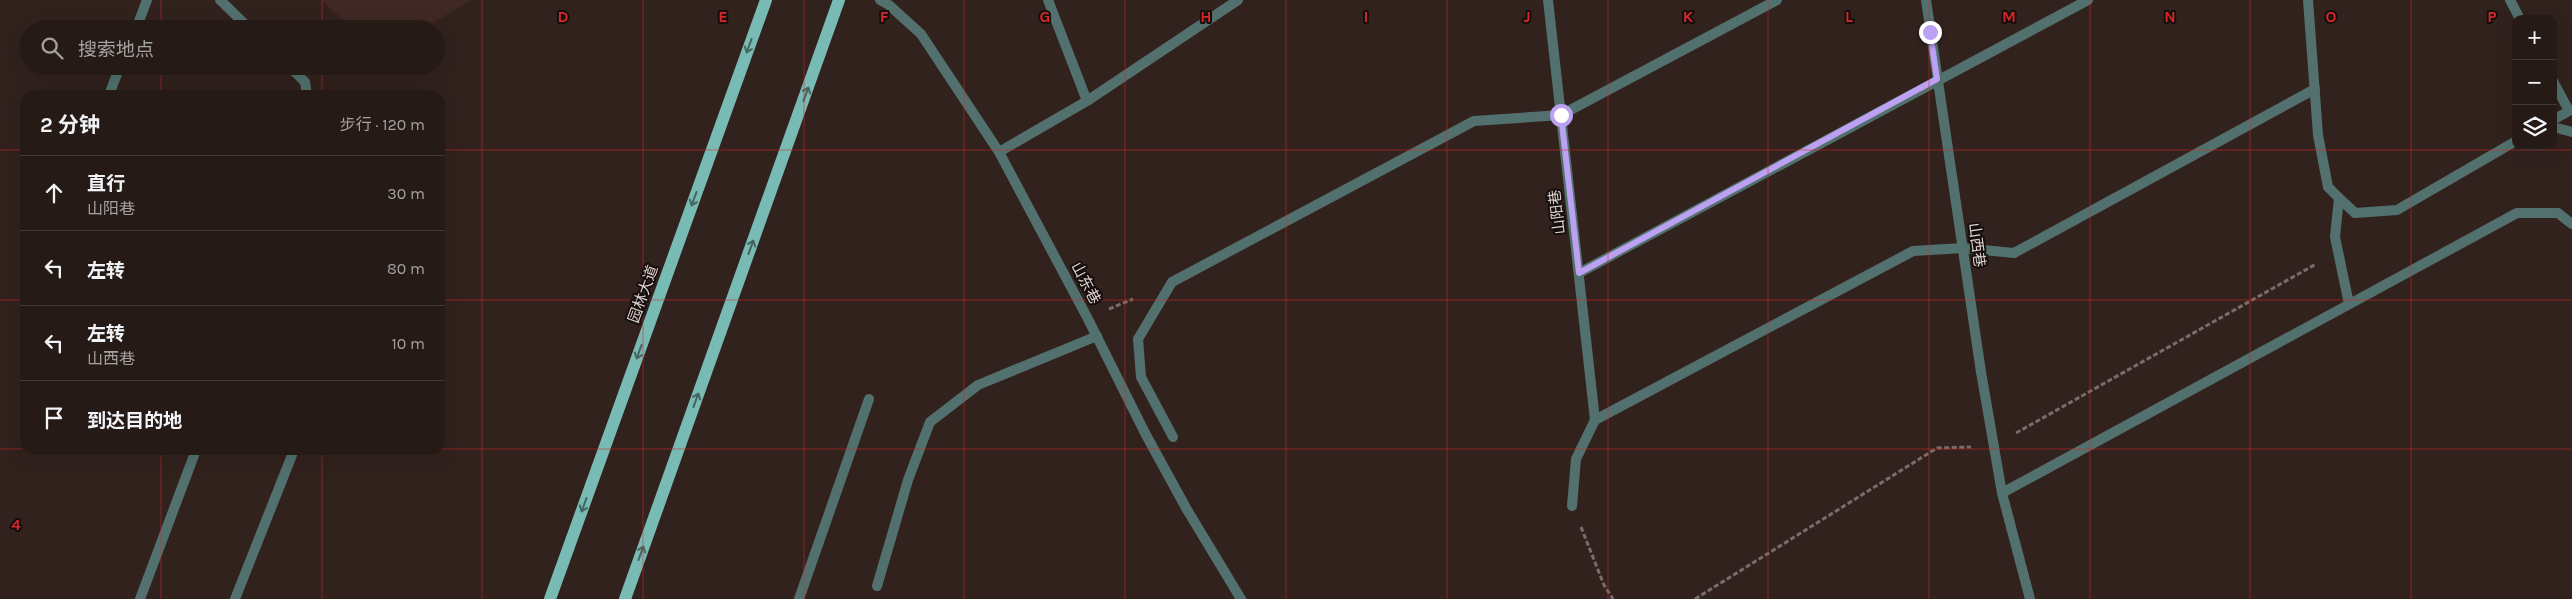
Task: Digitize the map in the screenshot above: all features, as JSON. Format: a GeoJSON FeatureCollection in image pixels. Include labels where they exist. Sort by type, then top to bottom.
{"type":"FeatureCollection","features":[{"type":"Feature","properties":{"kind":"main road","name":"园林大道"},"geometry":{"type":"LineString","coordinates":[[550,599],[766,0]]}},
{"type":"Feature","properties":{"kind":"main road"},"geometry":{"type":"LineString","coordinates":[[625,599],[840,0]]}},
{"type":"Feature","properties":{"kind":"street"},"geometry":{"type":"LineString","coordinates":[[139,20],[147,0]]}},
{"type":"Feature","properties":{"kind":"street"},"geometry":{"type":"LineString","coordinates":[[220,0],[241,20]]}},
{"type":"Feature","properties":{"kind":"street","name":"山东巷"},"geometry":{"type":"LineString","coordinates":[[880,0],[889,5],[921,34],[999,152],[1177,491],[1241,599]]}},
{"type":"Feature","properties":{"kind":"street"},"geometry":{"type":"LineString","coordinates":[[1048,0],[1087,101]]}},
{"type":"Feature","properties":{"kind":"street"},"geometry":{"type":"LineString","coordinates":[[999,152],[1087,101],[1238,0]]}},
{"type":"Feature","properties":{"kind":"street","name":"山阳巷"},"geometry":{"type":"LineString","coordinates":[[1548,0],[1596,420]]}},
{"type":"Feature","properties":{"kind":"street"},"geometry":{"type":"LineString","coordinates":[[1173,437],[1141,377],[1138,339],[1172,282],[1474,121],[1561,115],[1777,0]]}},
{"type":"Feature","properties":{"kind":"street","name":"山西巷"},"geometry":{"type":"LineString","coordinates":[[1926,0],[2002,493],[2030,599]]}},
{"type":"Feature","properties":{"kind":"street"},"geometry":{"type":"LineString","coordinates":[[1579,273],[1937,79],[2088,0]]}},
{"type":"Feature","properties":{"kind":"street"},"geometry":{"type":"LineString","coordinates":[[2308,0],[2318,135],[2328,187],[2355,213],[2397,210],[2512,143]]}},
{"type":"Feature","properties":{"kind":"street"},"geometry":{"type":"LineString","coordinates":[[2510,0],[2518,15]]}},
{"type":"Feature","properties":{"kind":"street"},"geometry":{"type":"LineString","coordinates":[[111,90],[117,75]]}},
{"type":"Feature","properties":{"kind":"street"},"geometry":{"type":"LineString","coordinates":[[298,75],[305,82],[306,90]]}},
{"type":"Feature","properties":{"kind":"street"},"geometry":{"type":"LineString","coordinates":[[2557,88],[2569,111],[2557,118]]}},
{"type":"Feature","properties":{"kind":"street"},"geometry":{"type":"LineString","coordinates":[[1572,506],[1576,459],[1596,420],[1913,251],[1963,248],[2014,253],[2315,89]]}},
{"type":"Feature","properties":{"kind":"street"},"geometry":{"type":"LineString","coordinates":[[2557,128],[2572,132]]}},
{"type":"Feature","properties":{"kind":"street"},"geometry":{"type":"LineString","coordinates":[[2339,198],[2335,237],[2349,304]]}},
{"type":"Feature","properties":{"kind":"street"},"geometry":{"type":"LineString","coordinates":[[2002,493],[2517,213],[2558,213],[2572,224]]}},
{"type":"Feature","properties":{"kind":"street"},"geometry":{"type":"LineString","coordinates":[[877,586],[908,480],[930,422],[978,385],[1097,336]]}},
{"type":"Feature","properties":{"kind":"street"},"geometry":{"type":"LineString","coordinates":[[799,599],[869,399]]}},
{"type":"Feature","properties":{"kind":"street"},"geometry":{"type":"LineString","coordinates":[[140,599],[194,455]]}},
{"type":"Feature","properties":{"kind":"street"},"geometry":{"type":"LineString","coordinates":[[235,599],[292,455]]}},
{"type":"Feature","properties":{"kind":"path"},"geometry":{"type":"LineString","coordinates":[[1088,319],[1172,282]]}},
{"type":"Feature","properties":{"kind":"path"},"geometry":{"type":"LineString","coordinates":[[1572,506],[1604,585],[1613,599]]}},
{"type":"Feature","properties":{"kind":"shaded area"},"geometry":{"type":"Polygon","coordinates":[[[321,0],[471,0],[438,20],[344,20],[321,0]]]}},
{"type":"Feature","properties":{"kind":"route"},"geometry":{"type":"LineString","coordinates":[[1561,115],[1579,273],[1937,79],[1930,32]]}}]}
